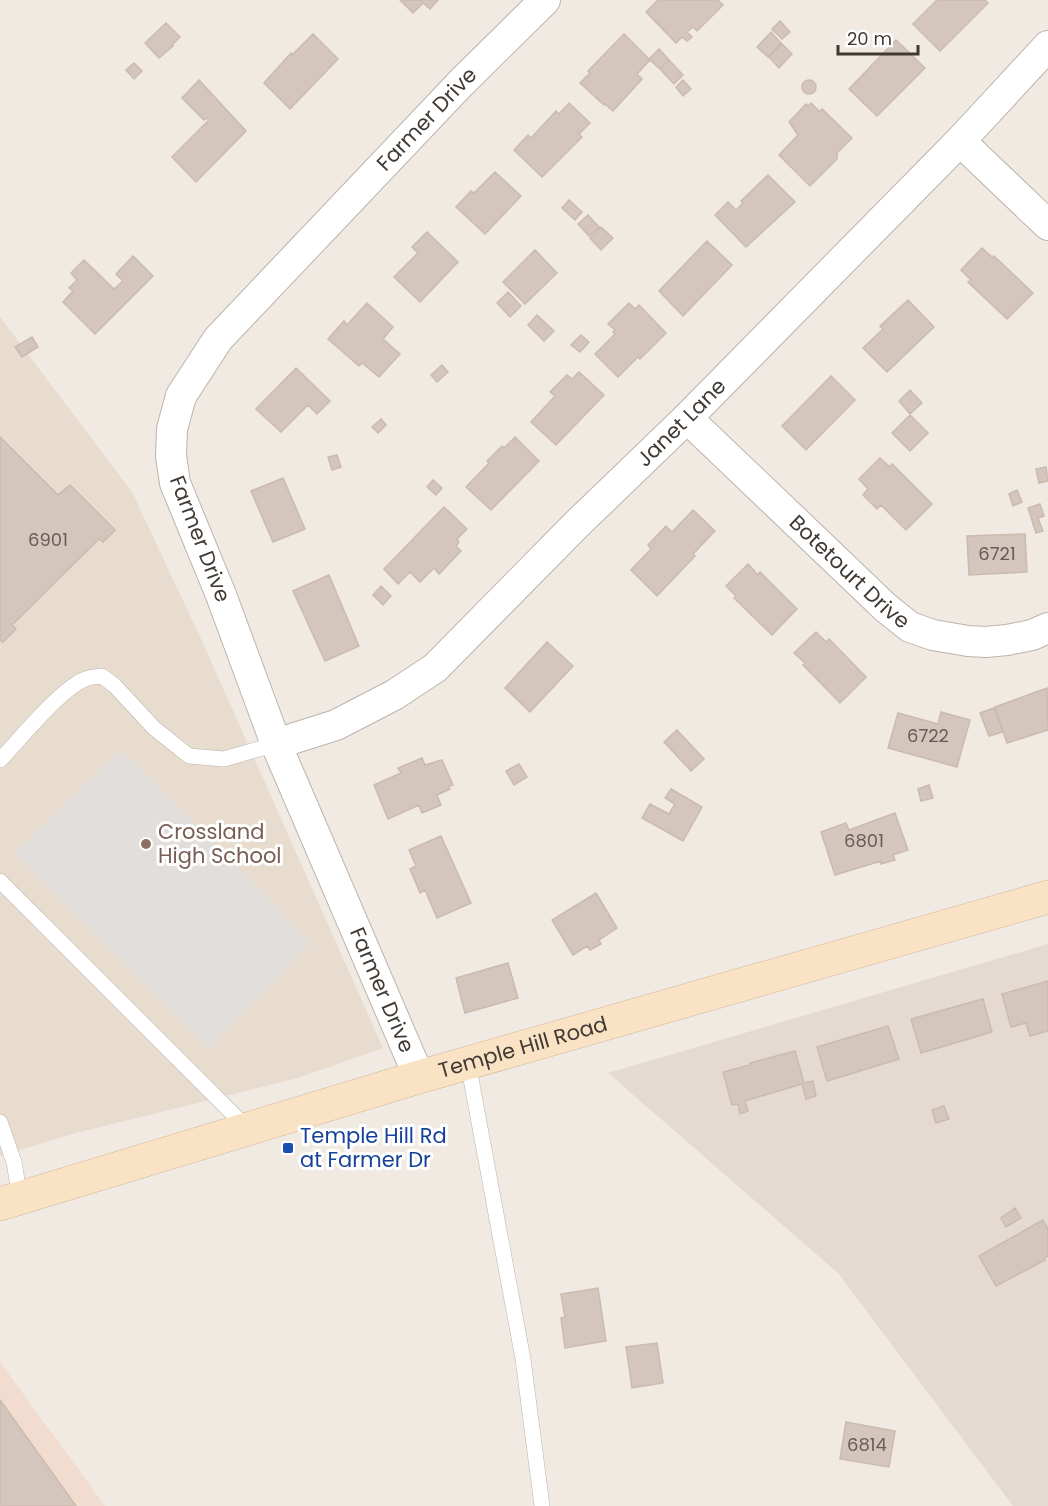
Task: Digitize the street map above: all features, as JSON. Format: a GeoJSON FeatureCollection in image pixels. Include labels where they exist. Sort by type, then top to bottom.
{"type":"FeatureCollection","features":[{"type":"Feature","properties":{"kind":"main road","name":"Temple Hill Road"},"geometry":{"type":"LineString","coordinates":[[10,1201],[468,1062],[1048,897]]}},
{"type":"Feature","properties":{"kind":"street","name":"Farmer Drive"},"geometry":{"type":"LineString","coordinates":[[419,1077],[276,744],[221,595],[176,483],[171,456],[172,429],[181,396],[218,339],[452,93],[545,0]]}},
{"type":"Feature","properties":{"kind":"street","name":"Janet Lane"},"geometry":{"type":"LineString","coordinates":[[276,744],[336,725],[394,695],[435,668],[577,524],[687,418],[960,141],[1048,46]]}},
{"type":"Feature","properties":{"kind":"street"},"geometry":{"type":"LineString","coordinates":[[960,141],[1048,225]]}},
{"type":"Feature","properties":{"kind":"street","name":"Botetourt Drive"},"geometry":{"type":"LineString","coordinates":[[687,418],[886,608],[910,627],[933,635],[986,642],[1032,635],[1048,628]]}},
{"type":"Feature","properties":{"kind":"lane"},"geometry":{"type":"LineString","coordinates":[[0,760],[73,686],[85,679],[102,676],[115,686],[154,728],[189,756],[224,759],[276,744]]}},
{"type":"Feature","properties":{"kind":"lane"},"geometry":{"type":"LineString","coordinates":[[0,881],[249,1130]]}},
{"type":"Feature","properties":{"kind":"lane"},"geometry":{"type":"LineString","coordinates":[[468,1062],[523,1359],[542,1506]]}},
{"type":"Feature","properties":{"kind":"lane"},"geometry":{"type":"LineString","coordinates":[[0,1122],[14,1162],[10,1201]]}},
{"type":"Feature","properties":{"kind":"shaded area","name":"Crossland High School"},"geometry":{"type":"Polygon","coordinates":[[[0,317],[132,492],[202,641],[383,1048],[298,1078],[76,1133],[0,1156],[0,317]]]}},
{"type":"Feature","properties":{"kind":"shaded area"},"geometry":{"type":"Polygon","coordinates":[[[121,749],[311,942],[209,1049],[15,853],[121,749]]]}},
{"type":"Feature","properties":{"kind":"shaded area"},"geometry":{"type":"Polygon","coordinates":[[[1048,944],[1048,1506],[1013,1506],[838,1273],[608,1073],[1048,944]]]}},
{"type":"Feature","properties":{"kind":"shaded area"},"geometry":{"type":"Polygon","coordinates":[[[0,1362],[105,1506],[0,1506],[0,1362]]]}},
{"type":"Feature","properties":{"kind":"building"},"geometry":{"type":"Polygon","coordinates":[[[400,0],[438,0],[430,9],[423,3],[413,13],[400,0]]]}},
{"type":"Feature","properties":{"kind":"building"},"geometry":{"type":"Polygon","coordinates":[[[658,0],[718,0],[723,5],[697,31],[693,27],[687,32],[692,37],[687,41],[682,37],[676,43],[646,12],[658,0]]]}},
{"type":"Feature","properties":{"kind":"building"},"geometry":{"type":"Polygon","coordinates":[[[937,0],[985,0],[988,3],[940,51],[913,24],[937,0]]]}},
{"type":"Feature","properties":{"kind":"building"},"geometry":{"type":"Polygon","coordinates":[[[780,21],[790,32],[782,39],[772,29],[780,21]]]}},
{"type":"Feature","properties":{"kind":"building"},"geometry":{"type":"Polygon","coordinates":[[[166,23],[180,37],[159,58],[145,43],[166,23]]]}},
{"type":"Feature","properties":{"kind":"building"},"geometry":{"type":"Polygon","coordinates":[[[771,32],[781,43],[768,57],[757,47],[771,32]]]}},
{"type":"Feature","properties":{"kind":"building"},"geometry":{"type":"Polygon","coordinates":[[[313,34],[338,59],[290,109],[264,83],[291,53],[292,55],[313,34]]]}},
{"type":"Feature","properties":{"kind":"building"},"geometry":{"type":"Polygon","coordinates":[[[624,34],[650,60],[637,74],[642,79],[613,111],[580,83],[590,73],[588,71],[624,34]]]}},
{"type":"Feature","properties":{"kind":"building"},"geometry":{"type":"Polygon","coordinates":[[[896,40],[925,68],[877,116],[849,89],[896,40]]]}},
{"type":"Feature","properties":{"kind":"building"},"geometry":{"type":"Polygon","coordinates":[[[782,44],[792,54],[779,68],[769,57],[782,44]]]}},
{"type":"Feature","properties":{"kind":"building"},"geometry":{"type":"Polygon","coordinates":[[[659,49],[669,60],[660,69],[649,59],[659,49]]]}},
{"type":"Feature","properties":{"kind":"building"},"geometry":{"type":"Polygon","coordinates":[[[669,60],[683,75],[674,84],[660,69],[669,60]]]}},
{"type":"Feature","properties":{"kind":"building"},"geometry":{"type":"Polygon","coordinates":[[[134,63],[142,71],[134,79],[126,70],[134,63]]]}},
{"type":"Feature","properties":{"kind":"building"},"geometry":{"type":"Polygon","coordinates":[[[199,80],[246,131],[196,182],[172,157],[209,120],[207,118],[204,120],[182,98],[199,80]]]}},
{"type":"Feature","properties":{"kind":"building"},"geometry":{"type":"Polygon","coordinates":[[[683,80],[691,89],[683,96],[676,87],[683,80]]]}},
{"type":"Feature","properties":{"kind":"building"},"geometry":{"type":"Polygon","coordinates":[[[806,80],[812,80],[816,87],[812,94],[806,94],[802,90],[802,84],[806,80]]]}},
{"type":"Feature","properties":{"kind":"building"},"geometry":{"type":"Polygon","coordinates":[[[569,103],[590,123],[579,134],[582,137],[542,177],[514,150],[528,135],[531,138],[556,111],[559,114],[569,103]]]}},
{"type":"Feature","properties":{"kind":"building"},"geometry":{"type":"Polygon","coordinates":[[[811,103],[820,112],[822,109],[852,138],[837,153],[837,159],[810,186],[779,155],[798,135],[789,122],[806,104],[808,106],[811,103]]]}},
{"type":"Feature","properties":{"kind":"building"},"geometry":{"type":"Polygon","coordinates":[[[495,172],[521,196],[485,234],[456,207],[471,191],[474,193],[495,172]]]}},
{"type":"Feature","properties":{"kind":"building"},"geometry":{"type":"Polygon","coordinates":[[[768,175],[795,202],[746,247],[715,215],[728,202],[736,210],[743,203],[741,201],[768,175]]]}},
{"type":"Feature","properties":{"kind":"building"},"geometry":{"type":"Polygon","coordinates":[[[569,200],[582,212],[575,220],[562,208],[569,200]]]}},
{"type":"Feature","properties":{"kind":"building"},"geometry":{"type":"Polygon","coordinates":[[[588,215],[599,227],[589,236],[578,224],[588,215]]]}},
{"type":"Feature","properties":{"kind":"building"},"geometry":{"type":"Polygon","coordinates":[[[601,227],[613,238],[601,250],[590,238],[601,227]]]}},
{"type":"Feature","properties":{"kind":"building"},"geometry":{"type":"Polygon","coordinates":[[[427,232],[458,262],[420,302],[394,277],[418,253],[412,247],[427,232]]]}},
{"type":"Feature","properties":{"kind":"building"},"geometry":{"type":"Polygon","coordinates":[[[707,241],[732,265],[683,316],[659,291],[707,241]]]}},
{"type":"Feature","properties":{"kind":"building"},"geometry":{"type":"Polygon","coordinates":[[[982,248],[993,258],[994,256],[1033,293],[1007,319],[968,282],[971,280],[961,270],[982,248]]]}},
{"type":"Feature","properties":{"kind":"building"},"geometry":{"type":"Polygon","coordinates":[[[535,250],[557,273],[525,304],[503,282],[535,250]]]}},
{"type":"Feature","properties":{"kind":"building"},"geometry":{"type":"Polygon","coordinates":[[[133,256],[153,276],[95,334],[63,302],[73,291],[69,288],[77,280],[71,273],[84,260],[114,289],[123,281],[116,274],[133,256]]]}},
{"type":"Feature","properties":{"kind":"building"},"geometry":{"type":"Polygon","coordinates":[[[508,292],[521,306],[510,317],[497,303],[508,292]]]}},
{"type":"Feature","properties":{"kind":"building"},"geometry":{"type":"Polygon","coordinates":[[[908,300],[934,327],[887,372],[863,348],[883,329],[880,326],[908,300]]]}},
{"type":"Feature","properties":{"kind":"building"},"geometry":{"type":"Polygon","coordinates":[[[367,303],[393,327],[383,339],[400,354],[379,377],[362,363],[359,366],[328,339],[344,321],[347,325],[367,303]]]}},
{"type":"Feature","properties":{"kind":"building"},"geometry":{"type":"Polygon","coordinates":[[[629,303],[635,309],[639,305],[666,333],[618,377],[595,354],[615,334],[613,332],[615,330],[608,324],[629,303]]]}},
{"type":"Feature","properties":{"kind":"building"},"geometry":{"type":"Polygon","coordinates":[[[537,315],[554,331],[544,341],[528,325],[537,315]]]}},
{"type":"Feature","properties":{"kind":"building"},"geometry":{"type":"Polygon","coordinates":[[[581,335],[589,342],[580,352],[571,345],[581,335]]]}},
{"type":"Feature","properties":{"kind":"building"},"geometry":{"type":"Polygon","coordinates":[[[32,337],[38,347],[22,357],[15,347],[32,337]]]}},
{"type":"Feature","properties":{"kind":"building"},"geometry":{"type":"Polygon","coordinates":[[[442,365],[448,372],[437,382],[431,375],[442,365]]]}},
{"type":"Feature","properties":{"kind":"building"},"geometry":{"type":"Polygon","coordinates":[[[296,368],[330,401],[317,414],[308,405],[281,432],[256,409],[296,368]]]}},
{"type":"Feature","properties":{"kind":"building"},"geometry":{"type":"Polygon","coordinates":[[[579,372],[604,395],[556,445],[531,422],[555,396],[550,392],[567,375],[572,379],[579,372]]]}},
{"type":"Feature","properties":{"kind":"building"},"geometry":{"type":"Polygon","coordinates":[[[831,376],[855,400],[806,450],[782,426],[831,376]]]}},
{"type":"Feature","properties":{"kind":"building"},"geometry":{"type":"Polygon","coordinates":[[[910,390],[922,403],[910,414],[899,401],[910,390]]]}},
{"type":"Feature","properties":{"kind":"building"},"geometry":{"type":"Polygon","coordinates":[[[910,415],[928,433],[910,451],[892,433],[910,415]]]}},
{"type":"Feature","properties":{"kind":"building"},"geometry":{"type":"Polygon","coordinates":[[[381,419],[386,425],[378,433],[372,427],[381,419]]]}},
{"type":"Feature","properties":{"kind":"building"},"geometry":{"type":"Polygon","coordinates":[[[0,437],[58,495],[70,485],[115,530],[103,542],[99,539],[12,625],[16,629],[3,642],[0,640],[0,437]]]}},
{"type":"Feature","properties":{"kind":"building"},"geometry":{"type":"Polygon","coordinates":[[[0,437],[58,495],[70,485],[115,530],[103,542],[99,539],[12,625],[16,629],[3,642],[0,640],[0,437]]]}},
{"type":"Feature","properties":{"kind":"building"},"geometry":{"type":"Polygon","coordinates":[[[515,437],[539,461],[491,510],[466,487],[489,463],[487,461],[515,437]]]}},
{"type":"Feature","properties":{"kind":"building"},"geometry":{"type":"Polygon","coordinates":[[[337,455],[341,467],[332,470],[328,457],[337,455]]]}},
{"type":"Feature","properties":{"kind":"building"},"geometry":{"type":"Polygon","coordinates":[[[880,458],[890,467],[892,464],[932,504],[906,530],[881,505],[877,509],[863,495],[868,489],[859,479],[880,458]]]}},
{"type":"Feature","properties":{"kind":"building"},"geometry":{"type":"Polygon","coordinates":[[[1046,467],[1048,481],[1039,483],[1036,469],[1046,467]]]}},
{"type":"Feature","properties":{"kind":"building"},"geometry":{"type":"Polygon","coordinates":[[[283,478],[305,529],[273,542],[251,491],[283,478]]]}},
{"type":"Feature","properties":{"kind":"building"},"geometry":{"type":"Polygon","coordinates":[[[433,480],[442,488],[436,495],[427,487],[433,480]]]}},
{"type":"Feature","properties":{"kind":"building"},"geometry":{"type":"Polygon","coordinates":[[[1017,490],[1022,502],[1013,506],[1009,494],[1017,490]]]}},
{"type":"Feature","properties":{"kind":"building"},"geometry":{"type":"Polygon","coordinates":[[[1040,504],[1044,516],[1038,518],[1043,531],[1036,533],[1028,508],[1040,504]]]}},
{"type":"Feature","properties":{"kind":"building"},"geometry":{"type":"Polygon","coordinates":[[[444,507],[467,529],[457,539],[459,542],[456,546],[461,551],[439,574],[434,568],[420,582],[410,572],[398,584],[384,569],[444,507]]]}},
{"type":"Feature","properties":{"kind":"building"},"geometry":{"type":"Polygon","coordinates":[[[693,510],[715,531],[657,596],[631,570],[651,549],[648,545],[666,526],[672,532],[693,510]]]}},
{"type":"Feature","properties":{"kind":"building"},"geometry":{"type":"Polygon","coordinates":[[[1025,534],[1027,572],[969,575],[967,536],[1025,534]]]}},
{"type":"Feature","properties":{"kind":"building"},"geometry":{"type":"Polygon","coordinates":[[[748,564],[758,575],[760,572],[797,609],[772,635],[734,598],[736,596],[726,586],[748,564]]]}},
{"type":"Feature","properties":{"kind":"building"},"geometry":{"type":"Polygon","coordinates":[[[329,575],[359,646],[325,661],[293,591],[329,575]]]}},
{"type":"Feature","properties":{"kind":"building"},"geometry":{"type":"Polygon","coordinates":[[[381,586],[391,596],[383,605],[373,595],[381,586]]]}},
{"type":"Feature","properties":{"kind":"building"},"geometry":{"type":"Polygon","coordinates":[[[816,632],[826,642],[829,639],[866,677],[840,703],[794,653],[816,632]]]}},
{"type":"Feature","properties":{"kind":"building"},"geometry":{"type":"Polygon","coordinates":[[[547,642],[573,666],[530,712],[505,688],[547,642]]]}},
{"type":"Feature","properties":{"kind":"building"},"geometry":{"type":"Polygon","coordinates":[[[1047,688],[1048,730],[1007,743],[995,707],[1047,688]]]}},
{"type":"Feature","properties":{"kind":"building"},"geometry":{"type":"Polygon","coordinates":[[[994,708],[1003,732],[989,736],[980,713],[994,708]]]}},
{"type":"Feature","properties":{"kind":"building"},"geometry":{"type":"Polygon","coordinates":[[[941,712],[970,720],[957,767],[888,748],[898,713],[938,724],[941,712]]]}},
{"type":"Feature","properties":{"kind":"building"},"geometry":{"type":"Polygon","coordinates":[[[677,730],[704,759],[691,771],[664,742],[677,730]]]}},
{"type":"Feature","properties":{"kind":"building"},"geometry":{"type":"Polygon","coordinates":[[[422,758],[425,765],[442,760],[453,785],[449,786],[450,789],[437,795],[441,805],[422,813],[419,805],[388,819],[374,785],[401,773],[398,768],[422,758]]]}},
{"type":"Feature","properties":{"kind":"building"},"geometry":{"type":"Polygon","coordinates":[[[519,764],[527,777],[514,785],[506,771],[519,764]]]}},
{"type":"Feature","properties":{"kind":"building"},"geometry":{"type":"Polygon","coordinates":[[[929,785],[933,798],[921,801],[918,789],[929,785]]]}},
{"type":"Feature","properties":{"kind":"building"},"geometry":{"type":"Polygon","coordinates":[[[671,789],[702,807],[683,841],[642,818],[650,804],[669,814],[675,804],[665,798],[671,789]]]}},
{"type":"Feature","properties":{"kind":"building"},"geometry":{"type":"Polygon","coordinates":[[[895,813],[908,850],[893,855],[895,860],[881,864],[881,861],[835,875],[821,832],[846,823],[849,830],[895,813]]]}},
{"type":"Feature","properties":{"kind":"building"},"geometry":{"type":"Polygon","coordinates":[[[441,836],[471,903],[437,918],[425,890],[420,893],[410,869],[416,866],[409,850],[441,836]]]}},
{"type":"Feature","properties":{"kind":"building"},"geometry":{"type":"Polygon","coordinates":[[[596,893],[617,928],[599,940],[601,944],[590,950],[587,946],[573,955],[552,920],[596,893]]]}},
{"type":"Feature","properties":{"kind":"building"},"geometry":{"type":"Polygon","coordinates":[[[508,963],[518,998],[465,1013],[456,978],[508,963]]]}},
{"type":"Feature","properties":{"kind":"building"},"geometry":{"type":"Polygon","coordinates":[[[1048,981],[1048,1031],[1030,1036],[1026,1023],[1011,1027],[1002,994],[1048,981]]]}},
{"type":"Feature","properties":{"kind":"building"},"geometry":{"type":"Polygon","coordinates":[[[983,999],[992,1032],[921,1053],[911,1019],[983,999]]]}},
{"type":"Feature","properties":{"kind":"building"},"geometry":{"type":"Polygon","coordinates":[[[888,1026],[899,1059],[827,1081],[817,1047],[888,1026]]]}},
{"type":"Feature","properties":{"kind":"building"},"geometry":{"type":"Polygon","coordinates":[[[795,1051],[804,1083],[813,1081],[816,1096],[806,1099],[802,1084],[745,1101],[748,1111],[740,1114],[738,1104],[732,1105],[723,1072],[795,1051]]]}},
{"type":"Feature","properties":{"kind":"building"},"geometry":{"type":"Polygon","coordinates":[[[944,1106],[949,1119],[936,1123],[932,1110],[944,1106]]]}},
{"type":"Feature","properties":{"kind":"building"},"geometry":{"type":"Polygon","coordinates":[[[1015,1208],[1021,1218],[1006,1227],[1001,1218],[1015,1208]]]}},
{"type":"Feature","properties":{"kind":"building"},"geometry":{"type":"Polygon","coordinates":[[[1043,1220],[1048,1229],[1048,1256],[1044,1258],[1045,1260],[996,1286],[979,1256],[1043,1220]]]}},
{"type":"Feature","properties":{"kind":"building"},"geometry":{"type":"Polygon","coordinates":[[[598,1288],[606,1341],[565,1348],[561,1318],[565,1317],[561,1294],[598,1288]]]}},
{"type":"Feature","properties":{"kind":"building"},"geometry":{"type":"Polygon","coordinates":[[[657,1343],[663,1383],[632,1388],[626,1347],[657,1343]]]}},
{"type":"Feature","properties":{"kind":"building"},"geometry":{"type":"Polygon","coordinates":[[[0,1400],[76,1506],[0,1506],[0,1400]]]}},
{"type":"Feature","properties":{"kind":"building"},"geometry":{"type":"Polygon","coordinates":[[[846,1422],[895,1431],[889,1467],[840,1459],[846,1422]]]}},
{"type":"Feature","properties":{"kind":"place","name":"Crossland High School"},"geometry":{"type":"Point","coordinates":[146,844]}},
{"type":"Feature","properties":{"kind":"place","name":"Temple Hill Rd at Farmer Dr"},"geometry":{"type":"Point","coordinates":[288,1148]}}]}
